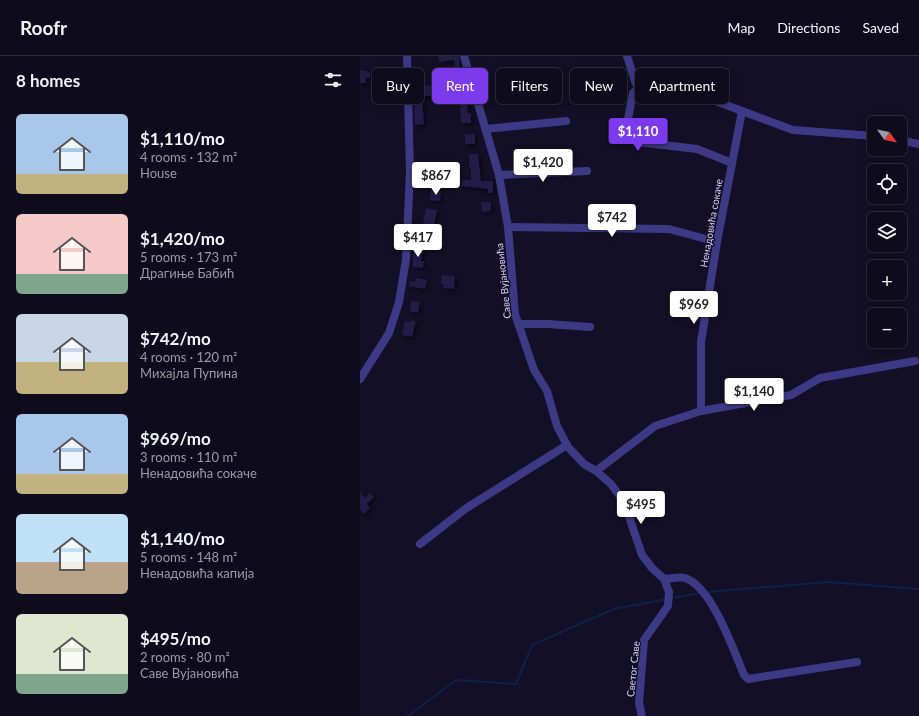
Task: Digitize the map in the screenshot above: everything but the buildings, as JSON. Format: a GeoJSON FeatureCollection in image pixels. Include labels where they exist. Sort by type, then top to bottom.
{"type":"FeatureCollection","features":[{"type":"Feature","properties":{"kind":"street"},"geometry":{"type":"LineString","coordinates":[[360,379],[389,333],[399,302],[404,272],[410,172],[407,56]]}},
{"type":"Feature","properties":{"kind":"street","name":"Саве Вујановића"},"geometry":{"type":"LineString","coordinates":[[464,56],[499,175],[508,227],[515,314],[534,370],[547,391],[557,426],[567,445],[584,464],[596,471],[611,484],[624,502],[642,556],[664,579],[669,592],[668,606]]}},
{"type":"Feature","properties":{"kind":"street"},"geometry":{"type":"LineString","coordinates":[[628,56],[633,78],[635,80]]}},
{"type":"Feature","properties":{"kind":"street"},"geometry":{"type":"LineString","coordinates":[[635,92],[633,93],[626,128],[629,138],[638,142],[697,150],[732,163]]}},
{"type":"Feature","properties":{"kind":"street"},"geometry":{"type":"LineString","coordinates":[[723,104],[793,130],[867,135]]}},
{"type":"Feature","properties":{"kind":"street","name":"Ненадовића сокаче"},"geometry":{"type":"LineString","coordinates":[[701,411],[701,342],[717,242],[742,111]]}},
{"type":"Feature","properties":{"kind":"street"},"geometry":{"type":"LineString","coordinates":[[486,129],[566,121]]}},
{"type":"Feature","properties":{"kind":"street"},"geometry":{"type":"LineString","coordinates":[[907,141],[919,144]]}},
{"type":"Feature","properties":{"kind":"street"},"geometry":{"type":"LineString","coordinates":[[499,175],[587,171]]}},
{"type":"Feature","properties":{"kind":"street"},"geometry":{"type":"LineString","coordinates":[[508,227],[669,229],[717,242]]}},
{"type":"Feature","properties":{"kind":"street"},"geometry":{"type":"LineString","coordinates":[[519,324],[548,324],[590,327]]}},
{"type":"Feature","properties":{"kind":"street"},"geometry":{"type":"LineString","coordinates":[[596,471],[655,426],[701,411],[791,395],[820,378],[915,361]]}},
{"type":"Feature","properties":{"kind":"street"},"geometry":{"type":"LineString","coordinates":[[420,544],[465,509],[567,445]]}},
{"type":"Feature","properties":{"kind":"street"},"geometry":{"type":"LineString","coordinates":[[664,579],[684,577],[701,588],[728,636],[744,675],[748,679],[857,662]]}},
{"type":"Feature","properties":{"kind":"street","name":"Светог Саве"},"geometry":{"type":"LineString","coordinates":[[642,716],[639,704],[644,640],[668,606]]}},
{"type":"Feature","properties":{"kind":"waterway"},"geometry":{"type":"LineString","coordinates":[[707,592],[828,582],[919,589]]}},
{"type":"Feature","properties":{"kind":"waterway"},"geometry":{"type":"LineString","coordinates":[[671,598],[700,593]]}},
{"type":"Feature","properties":{"kind":"waterway"},"geometry":{"type":"LineString","coordinates":[[408,716],[456,680],[516,684],[532,645],[614,609],[667,599]]}}]}
